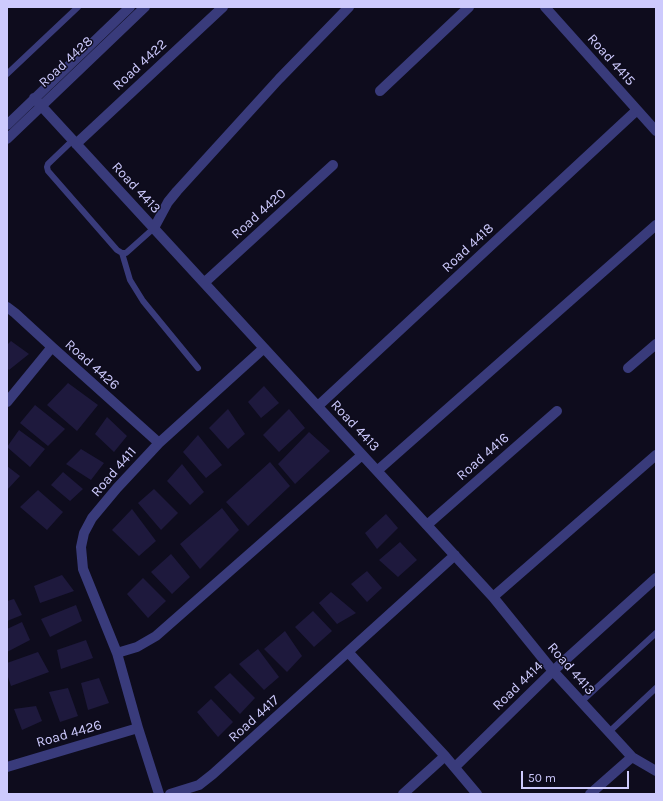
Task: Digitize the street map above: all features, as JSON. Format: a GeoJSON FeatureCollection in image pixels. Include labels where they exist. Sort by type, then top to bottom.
{"type":"FeatureCollection","features":[{"type":"Feature","properties":{"kind":"street","name":"Road 4428"},"geometry":{"type":"LineString","coordinates":[[7,139],[37,102],[130,7]]}},
{"type":"Feature","properties":{"kind":"street","name":"Road 4428"},"geometry":{"type":"LineString","coordinates":[[7,125],[37,102],[145,7]]}},
{"type":"Feature","properties":{"kind":"street","name":"Road 4422"},"geometry":{"type":"LineString","coordinates":[[74,142],[224,7]]}},
{"type":"Feature","properties":{"kind":"street"},"geometry":{"type":"LineString","coordinates":[[154,228],[168,202],[177,191],[279,79],[349,7]]}},
{"type":"Feature","properties":{"kind":"street"},"geometry":{"type":"LineString","coordinates":[[380,91],[469,7]]}},
{"type":"Feature","properties":{"kind":"street","name":"Road 4415"},"geometry":{"type":"LineString","coordinates":[[545,7],[656,132]]}},
{"type":"Feature","properties":{"kind":"street","name":"Road 4413"},"geometry":{"type":"LineString","coordinates":[[37,102],[455,555],[493,597],[553,671],[581,702],[632,756],[656,771]]}},
{"type":"Feature","properties":{"kind":"street","name":"Road 4418"},"geometry":{"type":"LineString","coordinates":[[318,406],[637,110]]}},
{"type":"Feature","properties":{"kind":"street","name":"Road 4420"},"geometry":{"type":"LineString","coordinates":[[204,283],[333,165]]}},
{"type":"Feature","properties":{"kind":"street"},"geometry":{"type":"LineString","coordinates":[[377,471],[656,225]]}},
{"type":"Feature","properties":{"kind":"street","name":"Road 4426"},"geometry":{"type":"LineString","coordinates":[[7,307],[15,312],[52,348],[159,443]]}},
{"type":"Feature","properties":{"kind":"street"},"geometry":{"type":"LineString","coordinates":[[628,368],[656,344]]}},
{"type":"Feature","properties":{"kind":"street"},"geometry":{"type":"LineString","coordinates":[[7,402],[52,348]]}},
{"type":"Feature","properties":{"kind":"street","name":"Road 4411"},"geometry":{"type":"LineString","coordinates":[[159,794],[138,728],[117,653],[83,569],[81,548],[84,533],[92,518],[116,488],[159,443],[264,348]]}},
{"type":"Feature","properties":{"kind":"street","name":"Road 4416"},"geometry":{"type":"LineString","coordinates":[[427,525],[557,411]]}},
{"type":"Feature","properties":{"kind":"street"},"geometry":{"type":"LineString","coordinates":[[117,653],[137,647],[156,636],[362,455]]}},
{"type":"Feature","properties":{"kind":"street"},"geometry":{"type":"LineString","coordinates":[[493,597],[656,455]]}},
{"type":"Feature","properties":{"kind":"street","name":"Road 4417"},"geometry":{"type":"LineString","coordinates":[[170,794],[199,785],[213,774],[455,555]]}},
{"type":"Feature","properties":{"kind":"street","name":"Road 4414"},"geometry":{"type":"LineString","coordinates":[[455,767],[553,671],[656,578]]}},
{"type":"Feature","properties":{"kind":"street"},"geometry":{"type":"LineString","coordinates":[[348,652],[455,767],[477,794]]}},
{"type":"Feature","properties":{"kind":"street","name":"Road 4426"},"geometry":{"type":"LineString","coordinates":[[8,763],[138,728]]}},
{"type":"Feature","properties":{"kind":"street"},"geometry":{"type":"LineString","coordinates":[[403,794],[445,756]]}},
{"type":"Feature","properties":{"kind":"street"},"geometry":{"type":"LineString","coordinates":[[590,794],[632,756]]}},
{"type":"Feature","properties":{"kind":"lane"},"geometry":{"type":"LineString","coordinates":[[7,74],[78,7]]}},
{"type":"Feature","properties":{"kind":"lane"},"geometry":{"type":"LineString","coordinates":[[74,142],[48,164],[48,171],[122,253],[130,280],[143,301],[198,368]]}},
{"type":"Feature","properties":{"kind":"lane"},"geometry":{"type":"LineString","coordinates":[[122,253],[126,253],[154,228]]}},
{"type":"Feature","properties":{"kind":"lane"},"geometry":{"type":"LineString","coordinates":[[581,702],[656,633]]}},
{"type":"Feature","properties":{"kind":"lane"},"geometry":{"type":"LineString","coordinates":[[609,732],[656,688]]}},
{"type":"Feature","properties":{"kind":"building"},"geometry":{"type":"Polygon","coordinates":[[[11,341],[29,354],[9,370],[7,368],[7,345],[11,341]]]}},
{"type":"Feature","properties":{"kind":"building"},"geometry":{"type":"Polygon","coordinates":[[[68,383],[98,405],[77,431],[47,405],[68,383]]]}},
{"type":"Feature","properties":{"kind":"building"},"geometry":{"type":"Polygon","coordinates":[[[264,386],[279,403],[261,418],[248,402],[264,386]]]}},
{"type":"Feature","properties":{"kind":"building"},"geometry":{"type":"Polygon","coordinates":[[[35,405],[65,429],[48,446],[20,423],[35,405]]]}},
{"type":"Feature","properties":{"kind":"building"},"geometry":{"type":"Polygon","coordinates":[[[228,409],[245,434],[228,449],[209,428],[228,409]]]}},
{"type":"Feature","properties":{"kind":"building"},"geometry":{"type":"Polygon","coordinates":[[[289,409],[305,428],[279,452],[263,435],[289,409]]]}},
{"type":"Feature","properties":{"kind":"building"},"geometry":{"type":"Polygon","coordinates":[[[107,417],[127,436],[114,452],[95,434],[107,417]]]}},
{"type":"Feature","properties":{"kind":"building"},"geometry":{"type":"Polygon","coordinates":[[[19,430],[45,449],[30,467],[7,447],[19,430]]]}},
{"type":"Feature","properties":{"kind":"building"},"geometry":{"type":"Polygon","coordinates":[[[309,432],[330,451],[295,484],[278,464],[309,432]]]}},
{"type":"Feature","properties":{"kind":"building"},"geometry":{"type":"Polygon","coordinates":[[[198,435],[222,465],[206,478],[183,452],[198,435]]]}},
{"type":"Feature","properties":{"kind":"building"},"geometry":{"type":"Polygon","coordinates":[[[81,449],[104,463],[91,480],[66,464],[81,449]]]}},
{"type":"Feature","properties":{"kind":"building"},"geometry":{"type":"Polygon","coordinates":[[[270,462],[290,486],[248,526],[226,502],[270,462]]]}},
{"type":"Feature","properties":{"kind":"building"},"geometry":{"type":"Polygon","coordinates":[[[182,464],[204,492],[190,505],[167,481],[182,464]]]}},
{"type":"Feature","properties":{"kind":"building"},"geometry":{"type":"Polygon","coordinates":[[[7,466],[20,476],[7,490],[7,466]]]}},
{"type":"Feature","properties":{"kind":"building"},"geometry":{"type":"Polygon","coordinates":[[[63,472],[83,489],[70,501],[51,485],[63,472]]]}},
{"type":"Feature","properties":{"kind":"building"},"geometry":{"type":"Polygon","coordinates":[[[154,489],[178,513],[161,530],[138,503],[154,489]]]}},
{"type":"Feature","properties":{"kind":"building"},"geometry":{"type":"Polygon","coordinates":[[[38,490],[63,512],[47,530],[20,507],[38,490]]]}},
{"type":"Feature","properties":{"kind":"building"},"geometry":{"type":"Polygon","coordinates":[[[222,508],[239,530],[200,569],[180,544],[222,508]]]}},
{"type":"Feature","properties":{"kind":"building"},"geometry":{"type":"Polygon","coordinates":[[[132,509],[156,541],[139,556],[112,530],[132,509]]]}},
{"type":"Feature","properties":{"kind":"building"},"geometry":{"type":"Polygon","coordinates":[[[386,514],[398,528],[377,549],[365,533],[386,514]]]}},
{"type":"Feature","properties":{"kind":"building"},"geometry":{"type":"Polygon","coordinates":[[[400,542],[417,560],[398,577],[379,560],[400,542]]]}},
{"type":"Feature","properties":{"kind":"building"},"geometry":{"type":"Polygon","coordinates":[[[171,554],[190,577],[172,594],[151,572],[171,554]]]}},
{"type":"Feature","properties":{"kind":"building"},"geometry":{"type":"Polygon","coordinates":[[[367,571],[382,588],[367,602],[351,584],[367,571]]]}},
{"type":"Feature","properties":{"kind":"building"},"geometry":{"type":"Polygon","coordinates":[[[62,575],[74,591],[40,603],[34,586],[62,575]]]}},
{"type":"Feature","properties":{"kind":"building"},"geometry":{"type":"Polygon","coordinates":[[[143,578],[166,601],[148,618],[127,594],[143,578]]]}},
{"type":"Feature","properties":{"kind":"building"},"geometry":{"type":"Polygon","coordinates":[[[331,592],[356,613],[337,624],[319,603],[331,592]]]}},
{"type":"Feature","properties":{"kind":"building"},"geometry":{"type":"Polygon","coordinates":[[[14,599],[22,615],[7,621],[7,601],[14,599]]]}},
{"type":"Feature","properties":{"kind":"building"},"geometry":{"type":"Polygon","coordinates":[[[76,605],[82,621],[50,637],[41,619],[76,605]]]}},
{"type":"Feature","properties":{"kind":"building"},"geometry":{"type":"Polygon","coordinates":[[[313,611],[332,631],[314,647],[295,627],[313,611]]]}},
{"type":"Feature","properties":{"kind":"building"},"geometry":{"type":"Polygon","coordinates":[[[22,622],[30,640],[7,652],[7,629],[22,622]]]}},
{"type":"Feature","properties":{"kind":"building"},"geometry":{"type":"Polygon","coordinates":[[[285,631],[302,656],[287,672],[264,649],[285,631]]]}},
{"type":"Feature","properties":{"kind":"building"},"geometry":{"type":"Polygon","coordinates":[[[86,640],[93,658],[61,669],[57,650],[86,640]]]}},
{"type":"Feature","properties":{"kind":"building"},"geometry":{"type":"Polygon","coordinates":[[[258,649],[279,677],[264,690],[239,664],[258,649]]]}},
{"type":"Feature","properties":{"kind":"building"},"geometry":{"type":"Polygon","coordinates":[[[38,652],[49,672],[11,686],[7,674],[7,663],[38,652]]]}},
{"type":"Feature","properties":{"kind":"building"},"geometry":{"type":"Polygon","coordinates":[[[230,673],[255,698],[240,714],[214,687],[230,673]]]}},
{"type":"Feature","properties":{"kind":"building"},"geometry":{"type":"Polygon","coordinates":[[[99,678],[109,703],[88,710],[81,683],[99,678]]]}},
{"type":"Feature","properties":{"kind":"building"},"geometry":{"type":"Polygon","coordinates":[[[68,688],[78,716],[60,722],[49,692],[68,688]]]}},
{"type":"Feature","properties":{"kind":"building"},"geometry":{"type":"Polygon","coordinates":[[[211,699],[233,722],[218,737],[197,712],[211,699]]]}},
{"type":"Feature","properties":{"kind":"building"},"geometry":{"type":"Polygon","coordinates":[[[36,706],[42,721],[22,730],[14,709],[36,706]]]}}]}
